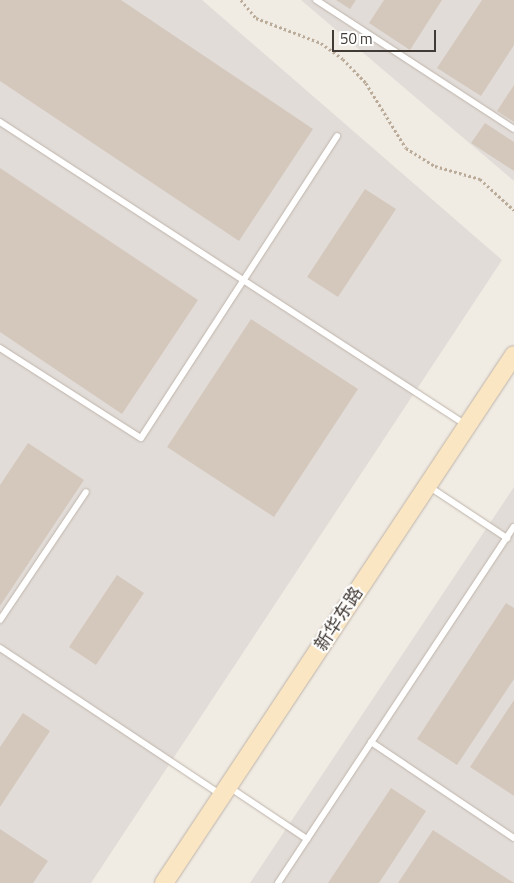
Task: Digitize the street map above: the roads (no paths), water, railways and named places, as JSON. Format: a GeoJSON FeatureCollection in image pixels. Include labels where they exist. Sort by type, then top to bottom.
{"type":"FeatureCollection","features":[{"type":"Feature","properties":{"kind":"main road","name":"新华东路"},"geometry":{"type":"LineString","coordinates":[[164,883],[514,355]]}},
{"type":"Feature","properties":{"kind":"lane"},"geometry":{"type":"LineString","coordinates":[[316,0],[514,129]]}},
{"type":"Feature","properties":{"kind":"lane"},"geometry":{"type":"LineString","coordinates":[[0,122],[467,426]]}},
{"type":"Feature","properties":{"kind":"lane"},"geometry":{"type":"LineString","coordinates":[[0,348],[141,438],[337,136]]}},
{"type":"Feature","properties":{"kind":"lane"},"geometry":{"type":"LineString","coordinates":[[427,485],[507,538]]}},
{"type":"Feature","properties":{"kind":"lane"},"geometry":{"type":"LineString","coordinates":[[0,620],[86,492]]}},
{"type":"Feature","properties":{"kind":"lane"},"geometry":{"type":"LineString","coordinates":[[278,883],[514,527]]}},
{"type":"Feature","properties":{"kind":"lane"},"geometry":{"type":"LineString","coordinates":[[0,648],[225,792],[307,839]]}},
{"type":"Feature","properties":{"kind":"lane"},"geometry":{"type":"LineString","coordinates":[[371,742],[514,838]]}}]}
